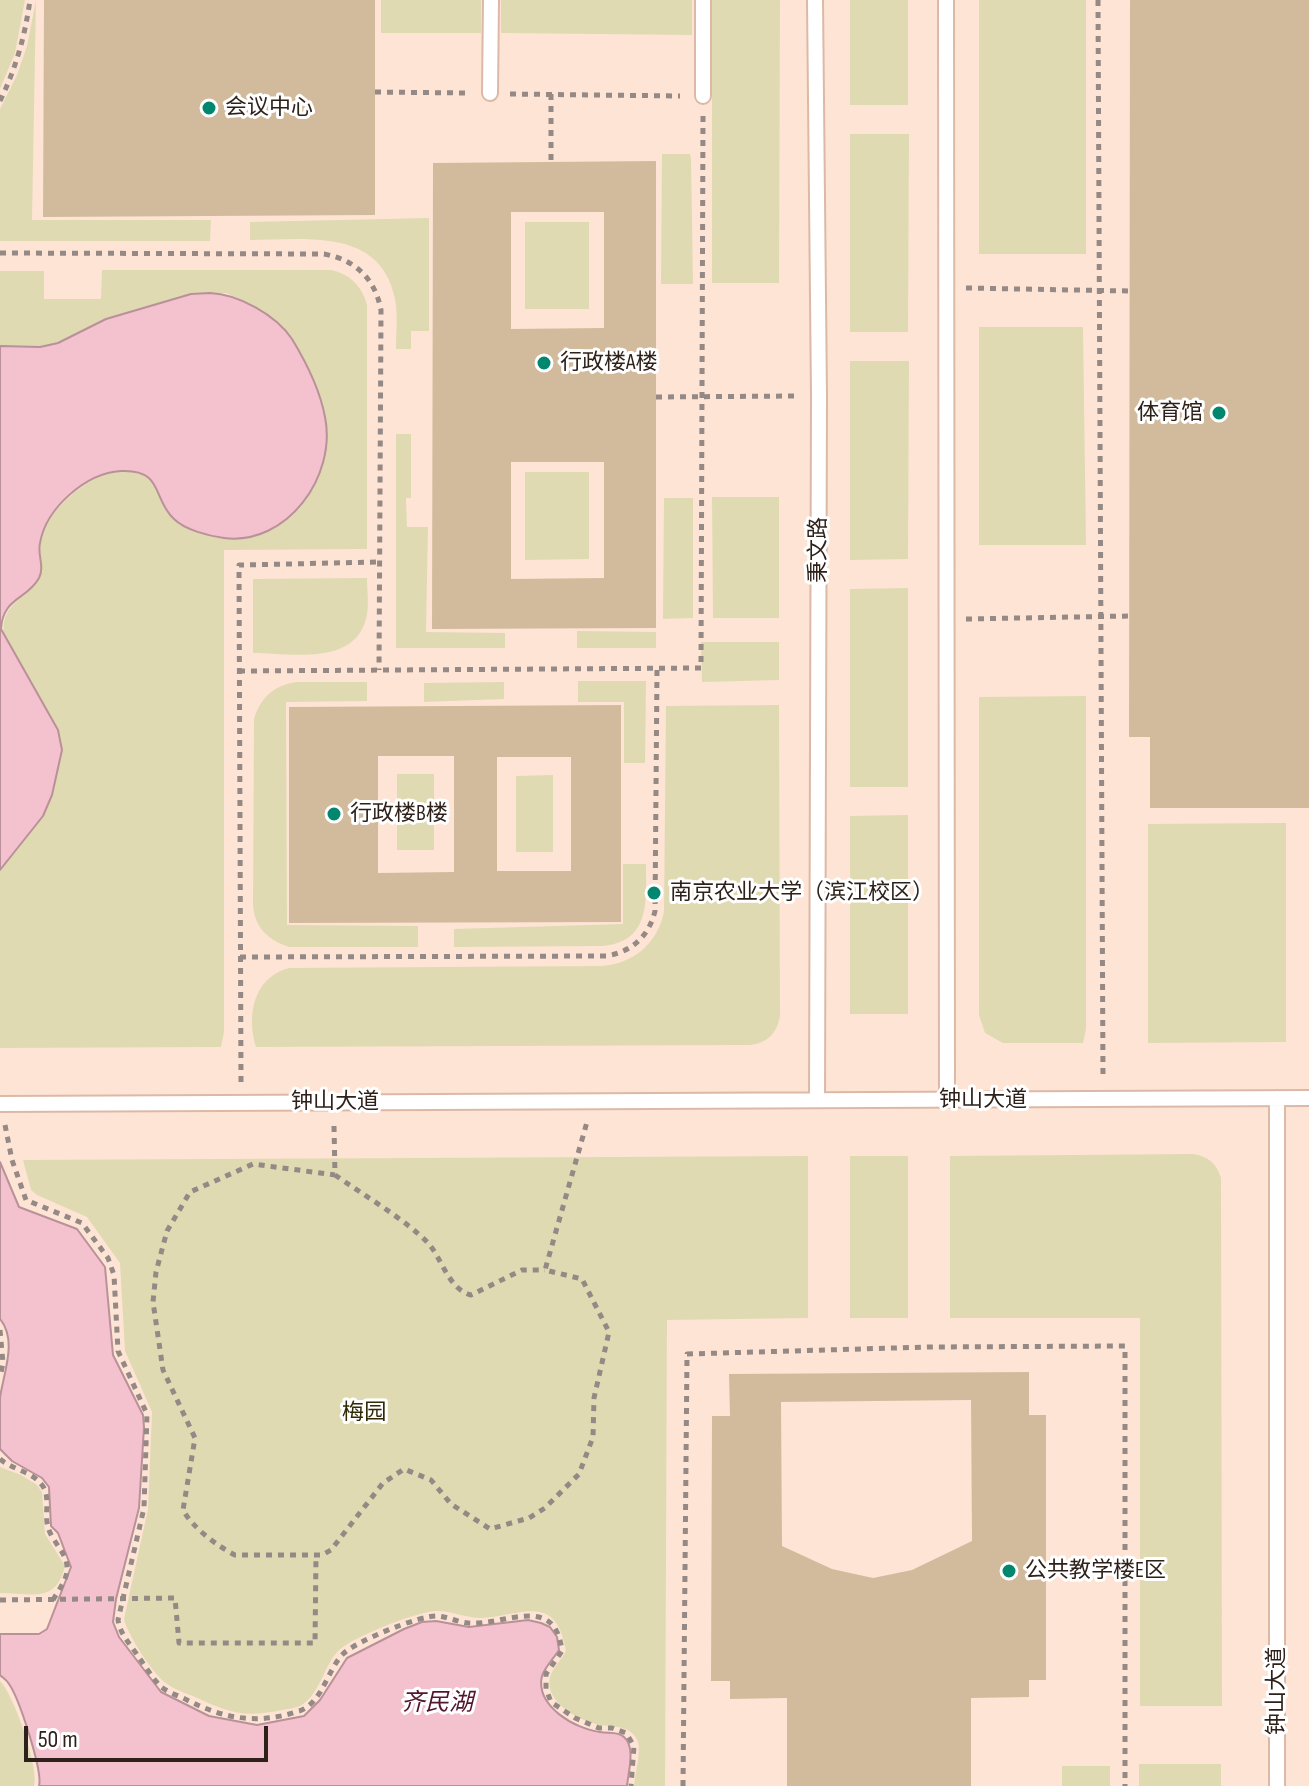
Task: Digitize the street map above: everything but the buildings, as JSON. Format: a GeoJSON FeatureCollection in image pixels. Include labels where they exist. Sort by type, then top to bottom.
{"type":"FeatureCollection","features":[{"type":"Feature","properties":{"kind":"lane"},"geometry":{"type":"LineString","coordinates":[[490,93],[491,0]]}},
{"type":"Feature","properties":{"kind":"lane"},"geometry":{"type":"LineString","coordinates":[[703,0],[703,96]]}},
{"type":"Feature","properties":{"kind":"lane","name":"秉文路"},"geometry":{"type":"LineString","coordinates":[[815,0],[819,396],[817,1100]]}},
{"type":"Feature","properties":{"kind":"lane"},"geometry":{"type":"LineString","coordinates":[[946,0],[947,1100]]}},
{"type":"Feature","properties":{"kind":"lane"},"geometry":{"type":"LineString","coordinates":[[1277,1098],[1309,1098]]}},
{"type":"Feature","properties":{"kind":"lane","name":"钟山大道"},"geometry":{"type":"LineString","coordinates":[[0,1104],[1277,1098],[1277,1786]]}},
{"type":"Feature","properties":{"kind":"path"},"geometry":{"type":"LineString","coordinates":[[0,101],[14,73],[30,0]]}},
{"type":"Feature","properties":{"kind":"path"},"geometry":{"type":"LineString","coordinates":[[1098,0],[1103,1100]]}},
{"type":"Feature","properties":{"kind":"path"},"geometry":{"type":"LineString","coordinates":[[239,671],[701,668],[703,96],[375,92]]}},
{"type":"Feature","properties":{"kind":"path"},"geometry":{"type":"LineString","coordinates":[[551,94],[551,162]]}},
{"type":"Feature","properties":{"kind":"path"},"geometry":{"type":"LineString","coordinates":[[0,253],[324,254],[354,265],[376,289],[381,310],[379,670]]}},
{"type":"Feature","properties":{"kind":"path"},"geometry":{"type":"LineString","coordinates":[[946,287],[1129,291]]}},
{"type":"Feature","properties":{"kind":"path"},"geometry":{"type":"LineString","coordinates":[[656,397],[819,396]]}},
{"type":"Feature","properties":{"kind":"path"},"geometry":{"type":"LineString","coordinates":[[241,1103],[239,565],[381,562]]}},
{"type":"Feature","properties":{"kind":"path"},"geometry":{"type":"LineString","coordinates":[[946,619],[1129,616]]}},
{"type":"Feature","properties":{"kind":"path"},"geometry":{"type":"LineString","coordinates":[[240,957],[606,956],[631,948],[649,928],[655,911],[657,669]]}},
{"type":"Feature","properties":{"kind":"path"},"geometry":{"type":"LineString","coordinates":[[545,1270],[593,1101]]}},
{"type":"Feature","properties":{"kind":"path"},"geometry":{"type":"LineString","coordinates":[[334,1102],[335,1175]]}},
{"type":"Feature","properties":{"kind":"path"},"geometry":{"type":"LineString","coordinates":[[0,1104],[12,1160],[26,1200],[82,1223],[112,1265],[118,1351],[143,1403],[148,1426],[144,1508],[119,1599],[118,1620],[122,1635],[163,1688],[208,1711],[258,1721],[302,1711],[316,1697],[343,1653],[391,1629],[437,1616],[468,1623],[528,1614],[553,1624],[560,1637],[562,1651],[546,1674],[546,1689],[551,1702],[575,1718],[599,1728],[626,1733],[634,1746],[631,1786]]}},
{"type":"Feature","properties":{"kind":"path"},"geometry":{"type":"LineString","coordinates":[[253,1164],[335,1175],[424,1239],[451,1279],[466,1294],[471,1295],[522,1270],[545,1270],[582,1279],[609,1332],[594,1398],[593,1437],[579,1474],[545,1508],[529,1518],[490,1529],[451,1504],[431,1480],[404,1469],[383,1483],[331,1550],[322,1555],[235,1555],[188,1519],[183,1510],[195,1438],[163,1370],[153,1302],[161,1246],[167,1231],[190,1192],[253,1164]]}},
{"type":"Feature","properties":{"kind":"path"},"geometry":{"type":"LineString","coordinates":[[0,1330],[3,1363],[0,1377]]}},
{"type":"Feature","properties":{"kind":"path"},"geometry":{"type":"LineString","coordinates":[[683,1786],[687,1354],[929,1347],[1125,1346],[1125,1786]]}},
{"type":"Feature","properties":{"kind":"path"},"geometry":{"type":"LineString","coordinates":[[0,1459],[26,1472],[39,1481],[45,1490],[48,1529],[67,1565],[56,1600]]}},
{"type":"Feature","properties":{"kind":"path"},"geometry":{"type":"LineString","coordinates":[[0,1600],[175,1598],[179,1643],[315,1643],[316,1555]]}},
{"type":"Feature","properties":{"kind":"shaded area","name":"南京农业大学（滨江校区）"},"geometry":{"type":"Polygon","coordinates":[[[0,0],[1309,0],[1309,1786],[0,1786],[0,0]]]}},
{"type":"Feature","properties":{"kind":"green space"},"geometry":{"type":"Polygon","coordinates":[[[0,0],[25,0],[15,53],[0,89],[0,0]]]}},
{"type":"Feature","properties":{"kind":"green space"},"geometry":{"type":"Polygon","coordinates":[[[36,0],[32,220],[211,220],[210,241],[0,241],[0,109],[27,46],[36,0]]]}},
{"type":"Feature","properties":{"kind":"green space"},"geometry":{"type":"Polygon","coordinates":[[[381,0],[481,0],[481,33],[381,33],[381,0]]]}},
{"type":"Feature","properties":{"kind":"green space"},"geometry":{"type":"Polygon","coordinates":[[[501,0],[692,0],[692,35],[501,33],[501,0]]]}},
{"type":"Feature","properties":{"kind":"green space"},"geometry":{"type":"Polygon","coordinates":[[[712,0],[780,0],[779,283],[712,283],[712,0]]]}},
{"type":"Feature","properties":{"kind":"green space"},"geometry":{"type":"Polygon","coordinates":[[[850,0],[908,0],[908,105],[850,105],[850,0]]]}},
{"type":"Feature","properties":{"kind":"green space"},"geometry":{"type":"Polygon","coordinates":[[[979,0],[1086,0],[1086,254],[979,254],[979,0]]]}},
{"type":"Feature","properties":{"kind":"green space"},"geometry":{"type":"Polygon","coordinates":[[[850,134],[909,134],[908,332],[850,332],[850,134]]]}},
{"type":"Feature","properties":{"kind":"green space"},"geometry":{"type":"Polygon","coordinates":[[[662,154],[690,154],[693,284],[661,284],[662,154]]]}},
{"type":"Feature","properties":{"kind":"green space"},"geometry":{"type":"Polygon","coordinates":[[[429,218],[429,331],[411,331],[411,349],[396,349],[395,299],[387,276],[374,259],[338,242],[250,240],[250,222],[429,218]]]}},
{"type":"Feature","properties":{"kind":"green space"},"geometry":{"type":"Polygon","coordinates":[[[525,222],[589,222],[589,309],[525,309],[525,222]]]}},
{"type":"Feature","properties":{"kind":"green space"},"geometry":{"type":"Polygon","coordinates":[[[102,270],[331,270],[344,274],[354,282],[367,305],[367,549],[224,550],[224,1032],[221,1047],[0,1048],[0,870],[43,816],[58,729],[4,638],[3,627],[8,612],[38,579],[42,532],[49,519],[73,493],[105,474],[121,470],[137,471],[151,479],[158,488],[164,506],[285,522],[305,501],[316,481],[326,418],[318,391],[290,336],[271,319],[226,293],[191,294],[106,319],[58,343],[40,347],[0,346],[0,271],[44,271],[44,299],[101,299],[102,270]]]}},
{"type":"Feature","properties":{"kind":"green space"},"geometry":{"type":"Polygon","coordinates":[[[979,327],[1083,327],[1086,545],[979,545],[979,327]]]}},
{"type":"Feature","properties":{"kind":"green space"},"geometry":{"type":"Polygon","coordinates":[[[850,361],[909,361],[908,559],[850,560],[850,361]]]}},
{"type":"Feature","properties":{"kind":"green space"},"geometry":{"type":"Polygon","coordinates":[[[396,434],[411,434],[411,498],[406,498],[407,527],[428,527],[426,632],[505,633],[505,648],[396,648],[396,434]]]}},
{"type":"Feature","properties":{"kind":"green space"},"geometry":{"type":"Polygon","coordinates":[[[525,472],[589,472],[589,559],[525,560],[525,472]]]}},
{"type":"Feature","properties":{"kind":"green space"},"geometry":{"type":"Polygon","coordinates":[[[712,497],[779,497],[779,618],[713,618],[712,497]]]}},
{"type":"Feature","properties":{"kind":"green space"},"geometry":{"type":"Polygon","coordinates":[[[664,498],[693,498],[693,618],[663,619],[664,498]]]}},
{"type":"Feature","properties":{"kind":"green space"},"geometry":{"type":"Polygon","coordinates":[[[367,578],[367,617],[358,636],[347,645],[317,654],[253,653],[253,579],[367,578]]]}},
{"type":"Feature","properties":{"kind":"green space"},"geometry":{"type":"Polygon","coordinates":[[[908,588],[908,787],[850,787],[850,589],[908,588]]]}},
{"type":"Feature","properties":{"kind":"green space"},"geometry":{"type":"Polygon","coordinates":[[[577,631],[656,632],[656,648],[577,648],[577,631]]]}},
{"type":"Feature","properties":{"kind":"green space"},"geometry":{"type":"Polygon","coordinates":[[[701,642],[779,642],[779,680],[702,682],[701,642]]]}},
{"type":"Feature","properties":{"kind":"green space"},"geometry":{"type":"Polygon","coordinates":[[[578,681],[646,681],[645,763],[624,763],[624,702],[578,702],[578,681]]]}},
{"type":"Feature","properties":{"kind":"green space"},"geometry":{"type":"Polygon","coordinates":[[[297,682],[367,682],[367,701],[286,702],[287,925],[418,926],[418,947],[289,947],[275,941],[259,926],[253,904],[254,719],[260,704],[270,693],[297,682]]]}},
{"type":"Feature","properties":{"kind":"green space"},"geometry":{"type":"Polygon","coordinates":[[[504,682],[504,699],[424,702],[424,683],[504,682]]]}},
{"type":"Feature","properties":{"kind":"green space"},"geometry":{"type":"Polygon","coordinates":[[[1086,696],[1086,1029],[1083,1043],[1003,1043],[985,1033],[979,1015],[979,697],[1086,696]]]}},
{"type":"Feature","properties":{"kind":"green space"},"geometry":{"type":"Polygon","coordinates":[[[779,705],[780,1016],[777,1027],[767,1039],[750,1045],[256,1047],[252,1022],[256,999],[268,980],[289,968],[602,966],[634,956],[656,934],[664,912],[666,706],[779,705]]]}},
{"type":"Feature","properties":{"kind":"green space"},"geometry":{"type":"Polygon","coordinates":[[[397,774],[434,774],[434,850],[397,850],[397,774]]]}},
{"type":"Feature","properties":{"kind":"green space"},"geometry":{"type":"Polygon","coordinates":[[[553,775],[553,852],[516,852],[516,776],[553,775]]]}},
{"type":"Feature","properties":{"kind":"green space"},"geometry":{"type":"Polygon","coordinates":[[[908,815],[908,1014],[850,1014],[850,816],[908,815]]]}},
{"type":"Feature","properties":{"kind":"green space"},"geometry":{"type":"Polygon","coordinates":[[[1286,823],[1286,1042],[1148,1043],[1148,824],[1286,823]]]}},
{"type":"Feature","properties":{"kind":"green space"},"geometry":{"type":"Polygon","coordinates":[[[623,864],[646,864],[646,892],[637,928],[630,937],[618,943],[602,946],[454,947],[454,929],[623,924],[623,864]]]}},
{"type":"Feature","properties":{"kind":"green space"},"geometry":{"type":"Polygon","coordinates":[[[1193,1154],[1211,1162],[1221,1178],[1222,1706],[1140,1706],[1140,1318],[950,1318],[950,1156],[1193,1154]]]}},
{"type":"Feature","properties":{"kind":"green space","name":"梅园"},"geometry":{"type":"Polygon","coordinates":[[[808,1156],[808,1318],[667,1320],[665,1786],[634,1786],[639,1747],[632,1732],[574,1715],[552,1695],[550,1677],[566,1651],[554,1620],[535,1611],[481,1618],[439,1611],[390,1624],[343,1647],[331,1660],[307,1701],[300,1706],[269,1712],[247,1714],[218,1707],[173,1688],[155,1673],[135,1644],[124,1619],[148,1509],[152,1412],[125,1351],[120,1263],[87,1217],[31,1190],[23,1160],[808,1156]]]}},
{"type":"Feature","properties":{"kind":"green space"},"geometry":{"type":"Polygon","coordinates":[[[850,1156],[908,1156],[908,1318],[850,1318],[850,1156]]]}},
{"type":"Feature","properties":{"kind":"green space"},"geometry":{"type":"Polygon","coordinates":[[[0,1467],[21,1475],[42,1492],[45,1534],[65,1566],[56,1586],[41,1594],[0,1593],[0,1467]]]}},
{"type":"Feature","properties":{"kind":"green space"},"geometry":{"type":"Polygon","coordinates":[[[0,1681],[12,1700],[24,1732],[33,1764],[34,1786],[0,1786],[0,1681]]]}},
{"type":"Feature","properties":{"kind":"green space"},"geometry":{"type":"Polygon","coordinates":[[[1139,1764],[1221,1764],[1221,1786],[1139,1786],[1139,1764]]]}},
{"type":"Feature","properties":{"kind":"green space"},"geometry":{"type":"Polygon","coordinates":[[[1062,1766],[1110,1766],[1110,1786],[1062,1786],[1062,1766]]]}},
{"type":"Feature","properties":{"kind":"water"},"geometry":{"type":"Polygon","coordinates":[[[191,294],[232,297],[256,307],[292,339],[312,376],[323,407],[327,439],[323,462],[303,503],[287,519],[268,531],[247,538],[218,537],[184,526],[167,511],[151,480],[135,472],[121,471],[94,478],[59,505],[50,517],[40,543],[39,578],[6,611],[1,629],[58,730],[62,750],[52,795],[43,816],[0,870],[0,346],[40,347],[58,343],[106,319],[191,294]]]}},
{"type":"Feature","properties":{"kind":"water","name":"齐民湖"},"geometry":{"type":"Polygon","coordinates":[[[0,1162],[19,1207],[77,1229],[105,1267],[113,1355],[143,1415],[144,1427],[139,1508],[113,1622],[119,1637],[161,1692],[209,1716],[257,1725],[304,1716],[320,1700],[347,1658],[404,1629],[422,1622],[436,1621],[469,1627],[528,1620],[550,1627],[557,1637],[559,1650],[542,1676],[541,1687],[545,1697],[569,1721],[590,1730],[621,1735],[628,1741],[630,1767],[627,1786],[39,1786],[34,1751],[24,1718],[7,1681],[0,1675],[0,1634],[39,1634],[47,1629],[71,1567],[58,1533],[51,1526],[49,1487],[42,1478],[12,1461],[0,1449],[0,1398],[9,1347],[0,1319],[0,1162]]]}},
{"type":"Feature","properties":{"kind":"place","name":"会议中心"},"geometry":{"type":"Point","coordinates":[209,108]}},
{"type":"Feature","properties":{"kind":"place","name":"行政楼A楼"},"geometry":{"type":"Point","coordinates":[544,363]}},
{"type":"Feature","properties":{"kind":"place","name":"体育馆"},"geometry":{"type":"Point","coordinates":[1219,413]}},
{"type":"Feature","properties":{"kind":"place","name":"行政楼B楼"},"geometry":{"type":"Point","coordinates":[334,814]}},
{"type":"Feature","properties":{"kind":"place","name":"南京农业大学（滨江校区）"},"geometry":{"type":"Point","coordinates":[654,893]}},
{"type":"Feature","properties":{"kind":"place","name":"公共教学楼E区"},"geometry":{"type":"Point","coordinates":[1009,1571]}}]}
